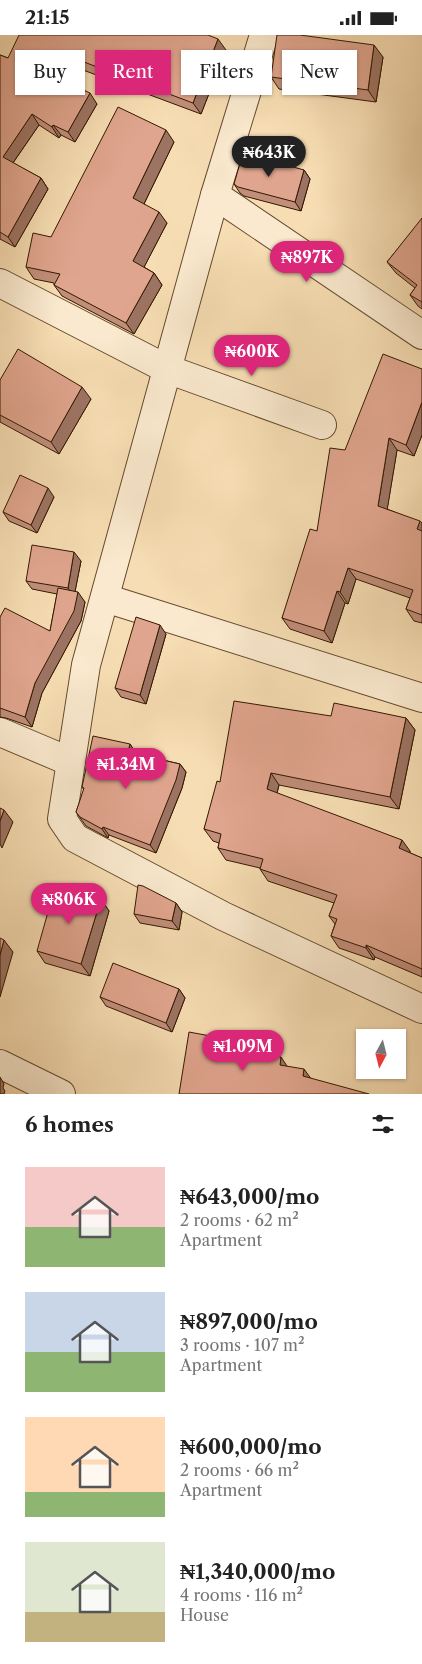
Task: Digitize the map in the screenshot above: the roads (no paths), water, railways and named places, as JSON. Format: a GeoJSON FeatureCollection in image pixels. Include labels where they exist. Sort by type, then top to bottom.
{"type":"FeatureCollection","features":[{"type":"Feature","properties":{"kind":"street"},"geometry":{"type":"LineString","coordinates":[[264,35],[215,195],[86,665],[62,819],[75,838],[223,916],[422,1009]]}},
{"type":"Feature","properties":{"kind":"street"},"geometry":{"type":"LineString","coordinates":[[215,195],[422,335]]}},
{"type":"Feature","properties":{"kind":"street"},"geometry":{"type":"LineString","coordinates":[[0,283],[167,369],[322,425]]}},
{"type":"Feature","properties":{"kind":"street"},"geometry":{"type":"LineString","coordinates":[[105,598],[422,698]]}},
{"type":"Feature","properties":{"kind":"street"},"geometry":{"type":"LineString","coordinates":[[0,732],[71,762]]}},
{"type":"Feature","properties":{"kind":"street"},"geometry":{"type":"LineString","coordinates":[[0,1064],[61,1094]]}}]}
